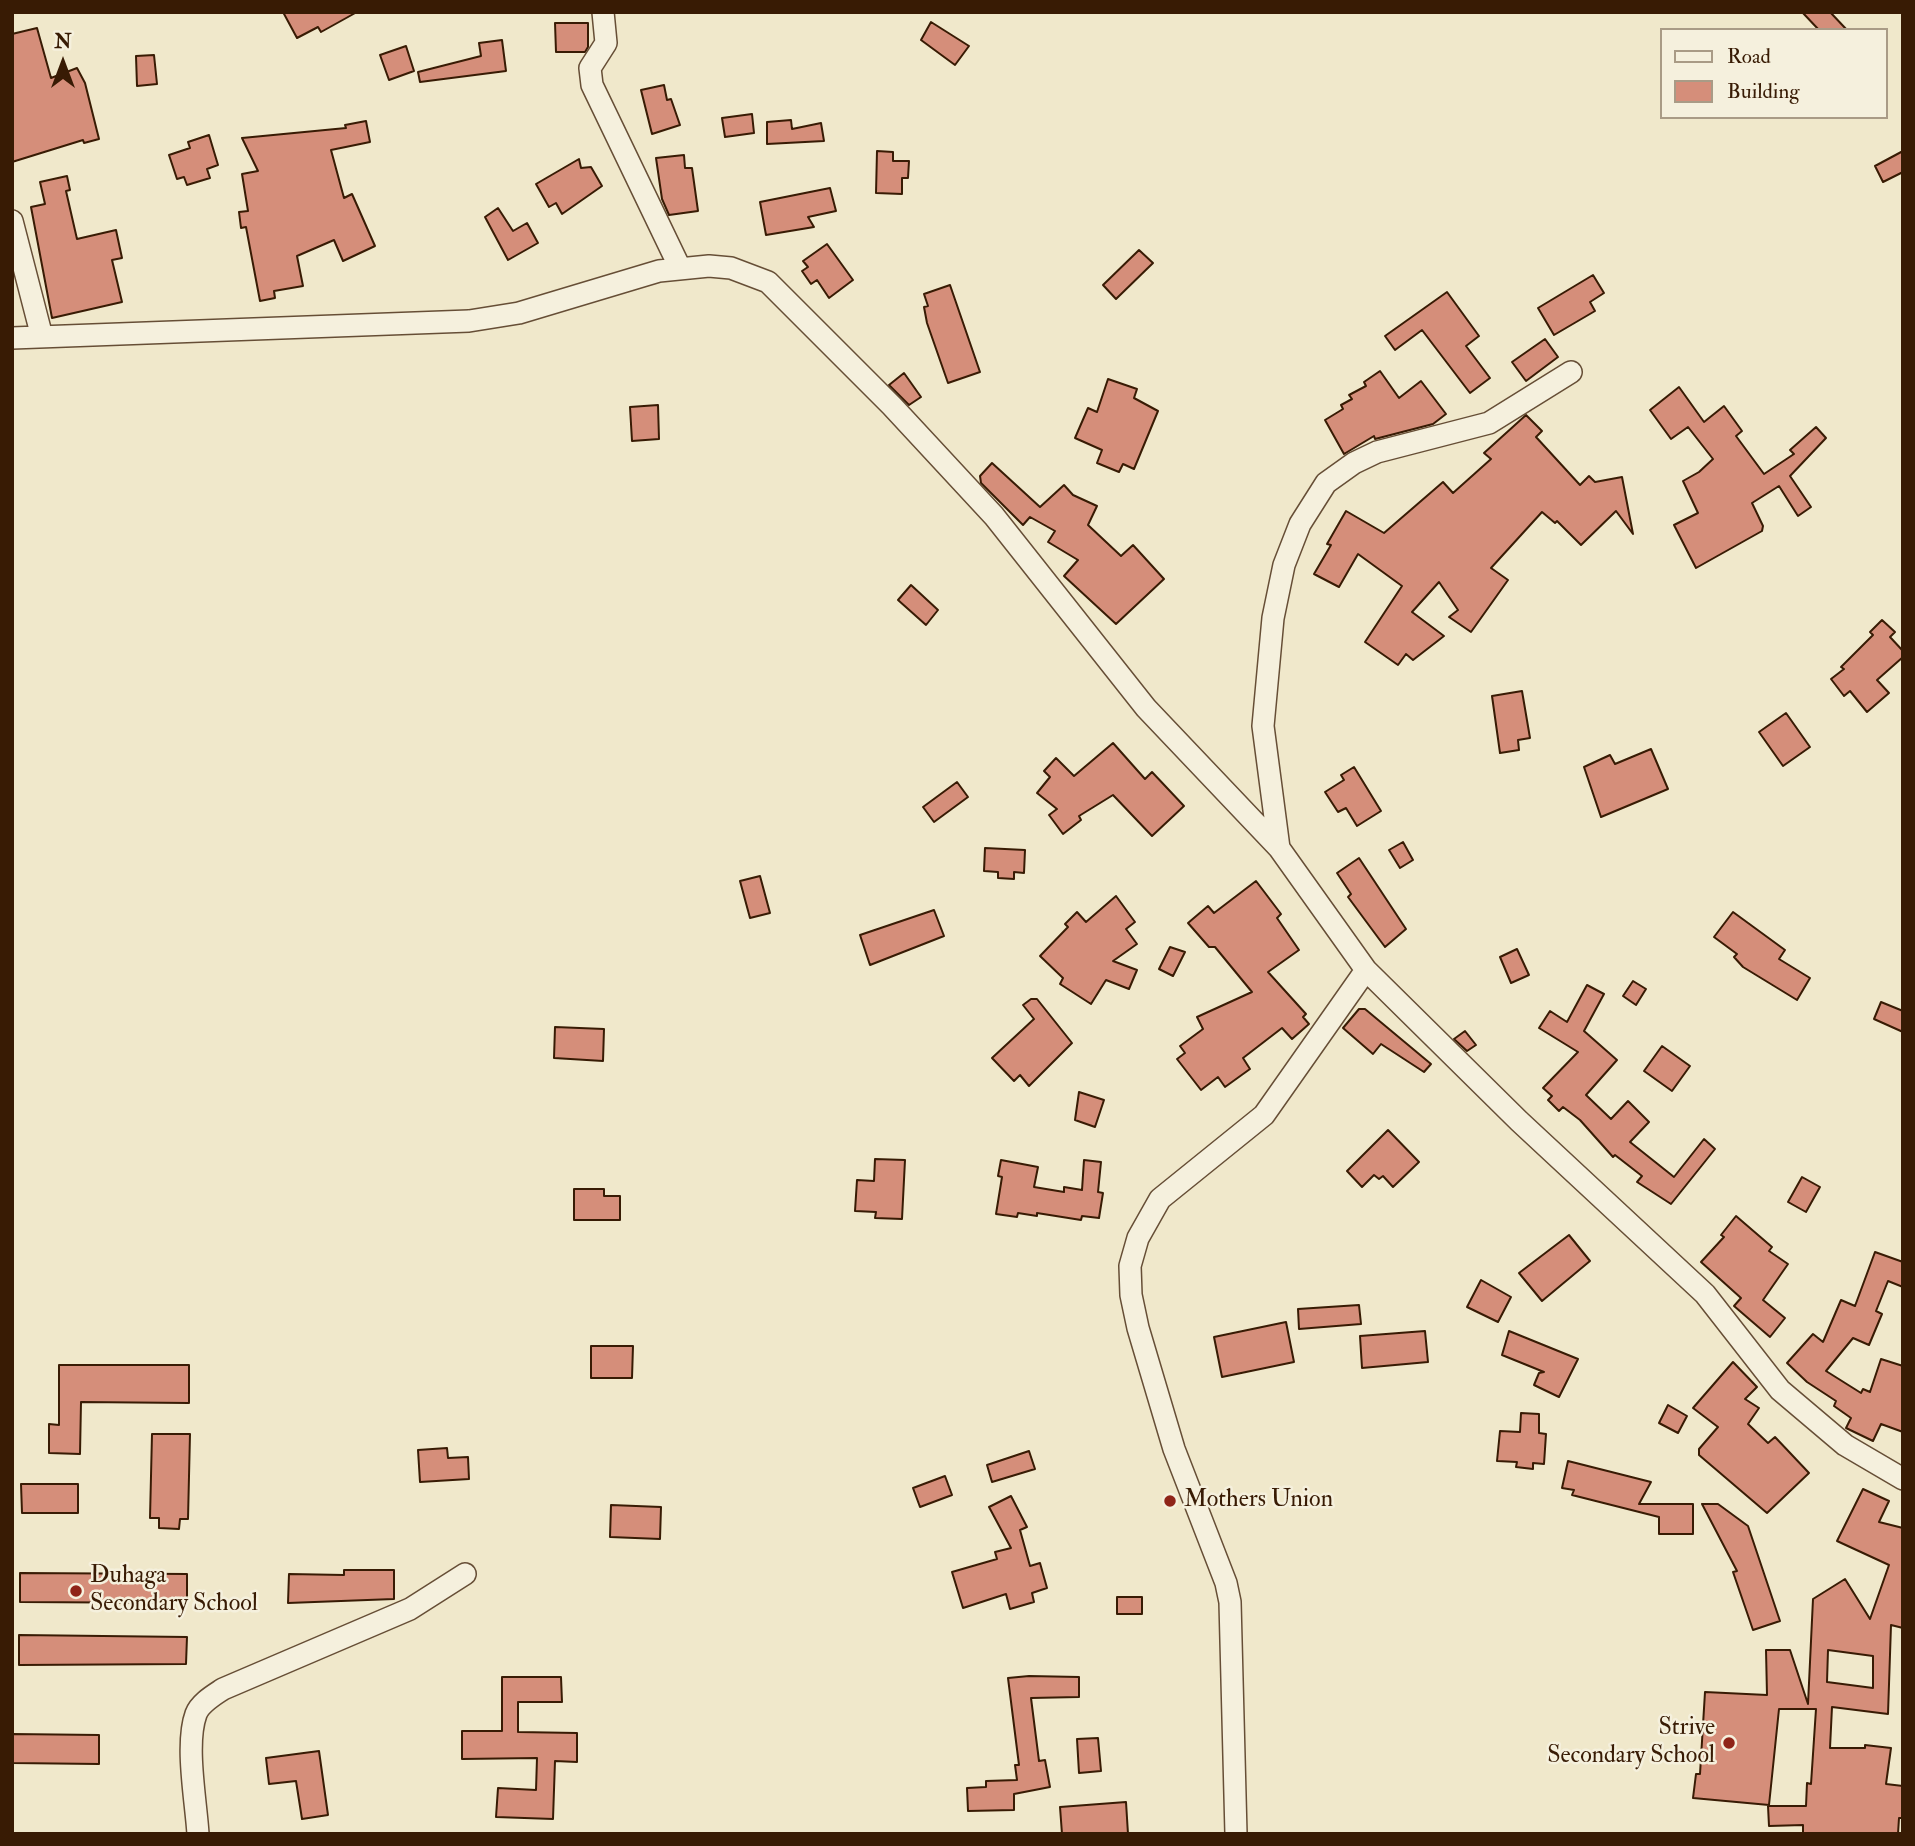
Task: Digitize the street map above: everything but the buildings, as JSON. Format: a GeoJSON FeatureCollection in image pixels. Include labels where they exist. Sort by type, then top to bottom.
{"type":"FeatureCollection","features":[{"type":"Feature","properties":{"kind":"street"},"geometry":{"type":"LineString","coordinates":[[603,12],[606,43],[592,63],[592,85],[680,268]]}},
{"type":"Feature","properties":{"kind":"street"},"geometry":{"type":"LineString","coordinates":[[12,221],[42,337]]}},
{"type":"Feature","properties":{"kind":"street"},"geometry":{"type":"LineString","coordinates":[[12,338],[469,321],[519,313],[659,271],[680,268],[731,268],[768,282],[892,406],[994,516],[1146,708],[1279,848],[1366,970],[1519,1121],[1705,1294],[1780,1390],[1845,1445],[1903,1479]]}},
{"type":"Feature","properties":{"kind":"street"},"geometry":{"type":"LineString","coordinates":[[1279,848],[1263,726],[1273,618],[1284,565],[1300,524],[1326,483],[1354,463],[1377,453],[1489,423],[1571,372]]}},
{"type":"Feature","properties":{"kind":"street"},"geometry":{"type":"LineString","coordinates":[[1236,1834],[1230,1602],[1226,1583],[1174,1448],[1138,1328],[1130,1295],[1130,1266],[1138,1238],[1160,1199],[1264,1115],[1366,970]]}},
{"type":"Feature","properties":{"kind":"street"},"geometry":{"type":"LineString","coordinates":[[198,1834],[192,1748],[196,1714],[208,1699],[223,1689],[410,1609],[465,1574]]}},
{"type":"Feature","properties":{"kind":"place","name":"Mothers Union"},"geometry":{"type":"Point","coordinates":[1170,1501]}},
{"type":"Feature","properties":{"kind":"place","name":"Duhaga Secondary School"},"geometry":{"type":"Point","coordinates":[76,1591]}},
{"type":"Feature","properties":{"kind":"place","name":"Strive Secondary School"},"geometry":{"type":"Point","coordinates":[1729,1743]}}]}
